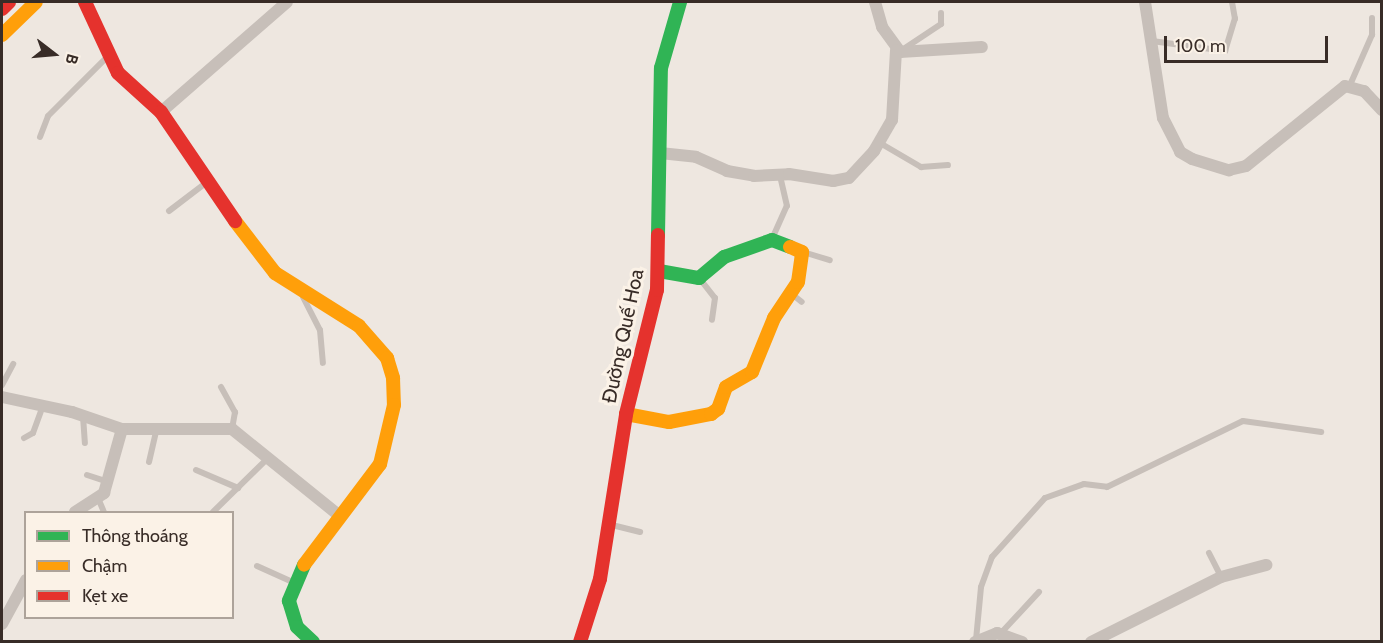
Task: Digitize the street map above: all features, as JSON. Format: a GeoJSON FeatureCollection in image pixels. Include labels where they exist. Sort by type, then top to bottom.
{"type":"FeatureCollection","features":[{"type":"Feature","properties":{"kind":"main road"},"geometry":{"type":"LineString","coordinates":[[2,9],[9,2]]}},
{"type":"Feature","properties":{"kind":"main road"},"geometry":{"type":"LineString","coordinates":[[2,35],[36,2]]}},
{"type":"Feature","properties":{"kind":"main road"},"geometry":{"type":"LineString","coordinates":[[85,2],[126,83],[161,112],[261,259],[294,284],[359,326],[378,344],[393,378],[394,405],[385,451],[372,476],[316,547],[295,584],[289,601],[291,615],[313,642]]}},
{"type":"Feature","properties":{"kind":"main road","name":"Đường Quế Hoa"},"geometry":{"type":"LineString","coordinates":[[580,642],[612,525],[626,414],[659,271],[661,68],[665,44],[681,2]]}},
{"type":"Feature","properties":{"kind":"main road"},"geometry":{"type":"LineString","coordinates":[[626,414],[669,422],[711,414],[718,409],[726,387],[753,372],[774,318],[797,298],[802,252],[772,240],[724,257],[699,278],[659,271]]}},
{"type":"Feature","properties":{"kind":"street"},"geometry":{"type":"LineString","coordinates":[[161,112],[287,2]]}},
{"type":"Feature","properties":{"kind":"street"},"geometry":{"type":"LineString","coordinates":[[660,153],[696,157],[743,174],[780,175],[819,181],[849,178],[880,143],[891,120],[896,98],[898,51],[882,27],[875,2]]}},
{"type":"Feature","properties":{"kind":"street"},"geometry":{"type":"LineString","coordinates":[[1145,2],[1163,118],[1170,138],[1180,153],[1192,159],[1229,170],[1246,166],[1272,149],[1350,85],[1364,91],[1382,110]]}},
{"type":"Feature","properties":{"kind":"street"},"geometry":{"type":"LineString","coordinates":[[898,51],[982,47]]}},
{"type":"Feature","properties":{"kind":"street"},"geometry":{"type":"LineString","coordinates":[[2,398],[83,416],[122,429],[156,431],[232,429],[340,516]]}},
{"type":"Feature","properties":{"kind":"street"},"geometry":{"type":"LineString","coordinates":[[78,511],[98,498],[108,482],[122,429]]}},
{"type":"Feature","properties":{"kind":"street"},"geometry":{"type":"LineString","coordinates":[[1097,640],[1221,577],[1266,565]]}},
{"type":"Feature","properties":{"kind":"street"},"geometry":{"type":"LineString","coordinates":[[2,624],[24,584]]}},
{"type":"Feature","properties":{"kind":"street"},"geometry":{"type":"LineString","coordinates":[[976,641],[1004,630],[1022,642]]}},
{"type":"Feature","properties":{"kind":"lane"},"geometry":{"type":"LineString","coordinates":[[1152,41],[1225,51],[1235,19],[1232,2]]}},
{"type":"Feature","properties":{"kind":"lane"},"geometry":{"type":"LineString","coordinates":[[898,51],[941,24],[941,12]]}},
{"type":"Feature","properties":{"kind":"lane"},"geometry":{"type":"LineString","coordinates":[[1350,85],[1372,35],[1372,18]]}},
{"type":"Feature","properties":{"kind":"lane"},"geometry":{"type":"LineString","coordinates":[[40,137],[48,116],[110,54]]}},
{"type":"Feature","properties":{"kind":"lane"},"geometry":{"type":"LineString","coordinates":[[880,143],[921,167],[948,165]]}},
{"type":"Feature","properties":{"kind":"lane"},"geometry":{"type":"LineString","coordinates":[[772,240],[787,207],[780,175]]}},
{"type":"Feature","properties":{"kind":"lane"},"geometry":{"type":"LineString","coordinates":[[169,211],[207,181]]}},
{"type":"Feature","properties":{"kind":"lane"},"geometry":{"type":"LineString","coordinates":[[802,252],[830,260]]}},
{"type":"Feature","properties":{"kind":"lane"},"geometry":{"type":"LineString","coordinates":[[699,278],[715,298],[712,320]]}},
{"type":"Feature","properties":{"kind":"lane"},"geometry":{"type":"LineString","coordinates":[[294,284],[320,330],[323,363]]}},
{"type":"Feature","properties":{"kind":"lane"},"geometry":{"type":"LineString","coordinates":[[2,385],[13,364]]}},
{"type":"Feature","properties":{"kind":"lane"},"geometry":{"type":"LineString","coordinates":[[221,387],[236,412],[232,429]]}},
{"type":"Feature","properties":{"kind":"lane"},"geometry":{"type":"LineString","coordinates":[[24,438],[33,433],[43,406]]}},
{"type":"Feature","properties":{"kind":"lane"},"geometry":{"type":"LineString","coordinates":[[83,416],[86,443]]}},
{"type":"Feature","properties":{"kind":"lane"},"geometry":{"type":"LineString","coordinates":[[976,641],[981,587],[992,557],[1045,498],[1084,484],[1107,487],[1243,421],[1321,432]]}},
{"type":"Feature","properties":{"kind":"lane"},"geometry":{"type":"LineString","coordinates":[[149,462],[156,431]]}},
{"type":"Feature","properties":{"kind":"lane"},"geometry":{"type":"LineString","coordinates":[[215,511],[268,458]]}},
{"type":"Feature","properties":{"kind":"lane"},"geometry":{"type":"LineString","coordinates":[[196,470],[238,488]]}},
{"type":"Feature","properties":{"kind":"lane"},"geometry":{"type":"LineString","coordinates":[[87,475],[108,482]]}},
{"type":"Feature","properties":{"kind":"lane"},"geometry":{"type":"LineString","coordinates":[[98,498],[104,511]]}},
{"type":"Feature","properties":{"kind":"lane"},"geometry":{"type":"LineString","coordinates":[[612,525],[640,532]]}},
{"type":"Feature","properties":{"kind":"lane"},"geometry":{"type":"LineString","coordinates":[[1209,554],[1221,577]]}},
{"type":"Feature","properties":{"kind":"lane"},"geometry":{"type":"LineString","coordinates":[[257,567],[295,584]]}},
{"type":"Feature","properties":{"kind":"lane"},"geometry":{"type":"LineString","coordinates":[[1004,630],[1039,592]]}},
{"type":"Feature","properties":{"kind":"traffic: fast"},"geometry":{"type":"LineString","coordinates":[[658,235],[661,68],[680,2]]}},
{"type":"Feature","properties":{"kind":"traffic: fast"},"geometry":{"type":"LineString","coordinates":[[659,271],[699,278],[724,257],[772,240],[790,247]]}},
{"type":"Feature","properties":{"kind":"traffic: fast"},"geometry":{"type":"LineString","coordinates":[[304,565],[289,601],[297,627],[313,642]]}},
{"type":"Feature","properties":{"kind":"traffic: slow"},"geometry":{"type":"LineString","coordinates":[[2,35],[36,2]]}},
{"type":"Feature","properties":{"kind":"traffic: slow"},"geometry":{"type":"LineString","coordinates":[[235,221],[275,273],[359,326],[387,358],[393,378],[394,405],[380,464],[304,565]]}},
{"type":"Feature","properties":{"kind":"traffic: slow"},"geometry":{"type":"LineString","coordinates":[[626,414],[669,422],[711,414],[718,409],[726,387],[752,372],[774,318],[798,282],[802,252],[790,247]]}},
{"type":"Feature","properties":{"kind":"traffic: jam"},"geometry":{"type":"LineString","coordinates":[[2,9],[9,2]]}},
{"type":"Feature","properties":{"kind":"traffic: jam"},"geometry":{"type":"LineString","coordinates":[[85,2],[118,73],[161,112],[235,221]]}},
{"type":"Feature","properties":{"kind":"traffic: jam"},"geometry":{"type":"LineString","coordinates":[[580,642],[600,579],[626,414],[657,290],[658,235]]}}]}
